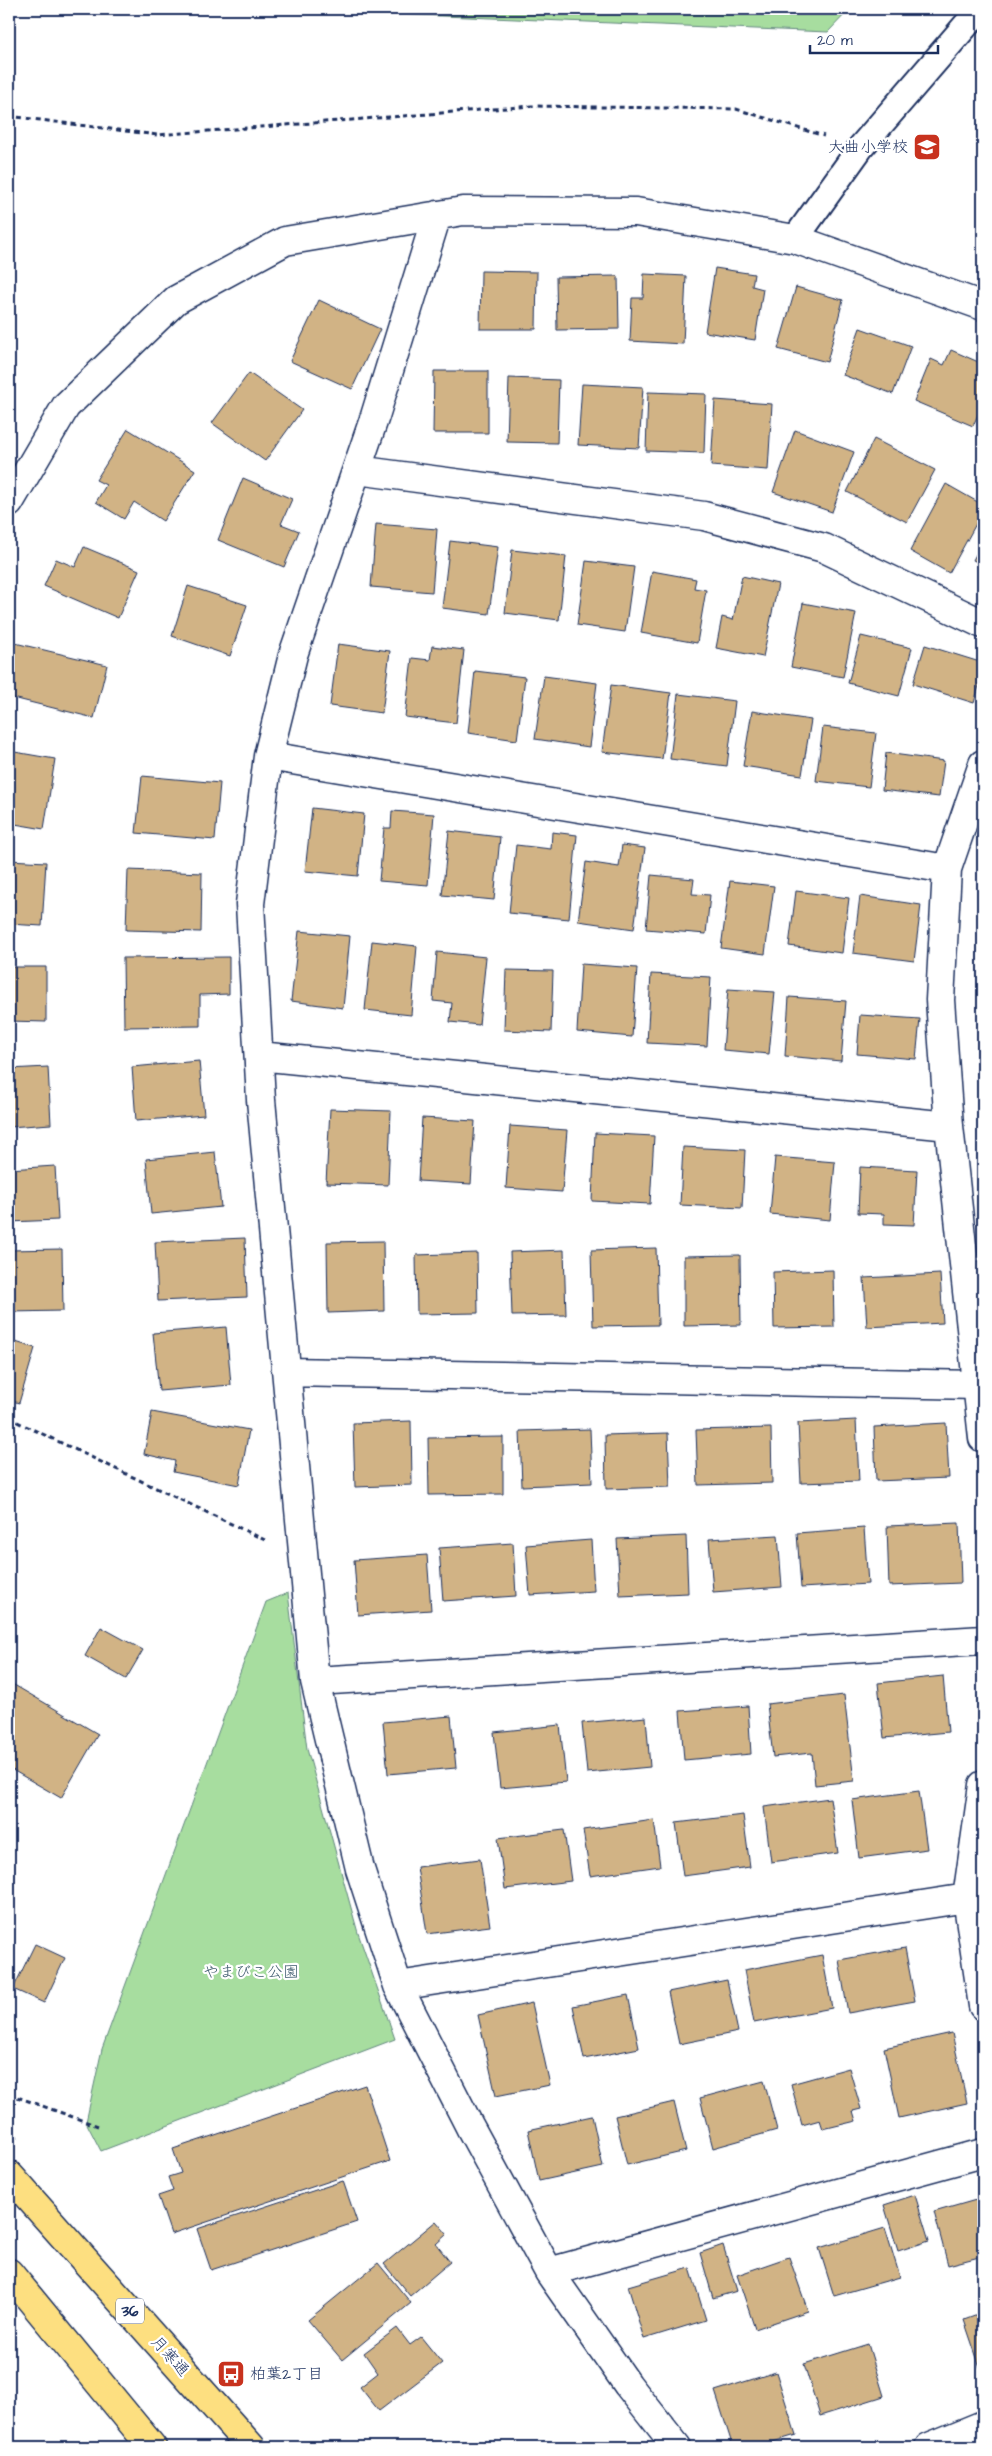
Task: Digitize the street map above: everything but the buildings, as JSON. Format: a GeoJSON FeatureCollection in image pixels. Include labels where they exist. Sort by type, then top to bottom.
{"type":"FeatureCollection","features":[{"type":"Feature","properties":{"kind":"highway","name":"月寒通"},"geometry":{"type":"LineString","coordinates":[[12,2185],[251,2447]]}},
{"type":"Feature","properties":{"kind":"highway"},"geometry":{"type":"LineString","coordinates":[[9,2273],[152,2447]]}},
{"type":"Feature","properties":{"kind":"street"},"geometry":{"type":"LineString","coordinates":[[9,503],[66,406],[176,300],[284,241],[463,211],[636,212],[795,239],[983,306]]}},
{"type":"Feature","properties":{"kind":"street"},"geometry":{"type":"LineString","coordinates":[[437,215],[357,470],[293,655],[268,756],[250,904],[259,1056],[315,1681],[360,1869],[398,1986],[470,2127],[549,2272],[628,2384],[677,2447]]}},
{"type":"Feature","properties":{"kind":"street"},"geometry":{"type":"LineString","coordinates":[[357,470],[704,516],[824,548],[983,624]]}},
{"type":"Feature","properties":{"kind":"street"},"geometry":{"type":"LineString","coordinates":[[268,756],[947,869]]}},
{"type":"Feature","properties":{"kind":"street"},"geometry":{"type":"LineString","coordinates":[[983,764],[947,869],[940,1000],[949,1126],[983,1438]]}},
{"type":"Feature","properties":{"kind":"street"},"geometry":{"type":"LineString","coordinates":[[259,1056],[949,1126]]}},
{"type":"Feature","properties":{"kind":"street"},"geometry":{"type":"LineString","coordinates":[[287,1372],[978,1384]]}},
{"type":"Feature","properties":{"kind":"street"},"geometry":{"type":"LineString","coordinates":[[315,1681],[983,1640]]}},
{"type":"Feature","properties":{"kind":"street"},"geometry":{"type":"LineString","coordinates":[[983,1785],[967,1898],[983,2006]]}},
{"type":"Feature","properties":{"kind":"street"},"geometry":{"type":"LineString","coordinates":[[398,1986],[967,1898]]}},
{"type":"Feature","properties":{"kind":"street"},"geometry":{"type":"LineString","coordinates":[[549,2272],[983,2153]]}},
{"type":"Feature","properties":{"kind":"street"},"geometry":{"type":"LineString","coordinates":[[930,2447],[983,2425]]}},
{"type":"Feature","properties":{"kind":"lane"},"geometry":{"type":"LineString","coordinates":[[795,239],[861,147],[980,9]]}},
{"type":"Feature","properties":{"kind":"path"},"geometry":{"type":"LineString","coordinates":[[9,116],[157,135],[532,106],[736,109],[861,147]]}},
{"type":"Feature","properties":{"kind":"path"},"geometry":{"type":"LineString","coordinates":[[9,1418],[304,1559]]}},
{"type":"Feature","properties":{"kind":"path"},"geometry":{"type":"LineString","coordinates":[[9,2094],[98,2126]]}},
{"type":"Feature","properties":{"kind":"green space"},"geometry":{"type":"Polygon","coordinates":[[[275,9],[850,9],[828,32],[275,9]]]}},
{"type":"Feature","properties":{"kind":"green space","name":"やまびこ公園"},"geometry":{"type":"Polygon","coordinates":[[[288,1593],[307,1749],[358,1933],[395,2039],[101,2151],[86,2122],[102,2049],[266,1602],[288,1593]]]}},
{"type":"Feature","properties":{"kind":"place","name":"大曲小学校"},"geometry":{"type":"Point","coordinates":[927,147]}},
{"type":"Feature","properties":{"kind":"place","name":"柏葉2丁目"},"geometry":{"type":"Point","coordinates":[231,2374]}}]}
